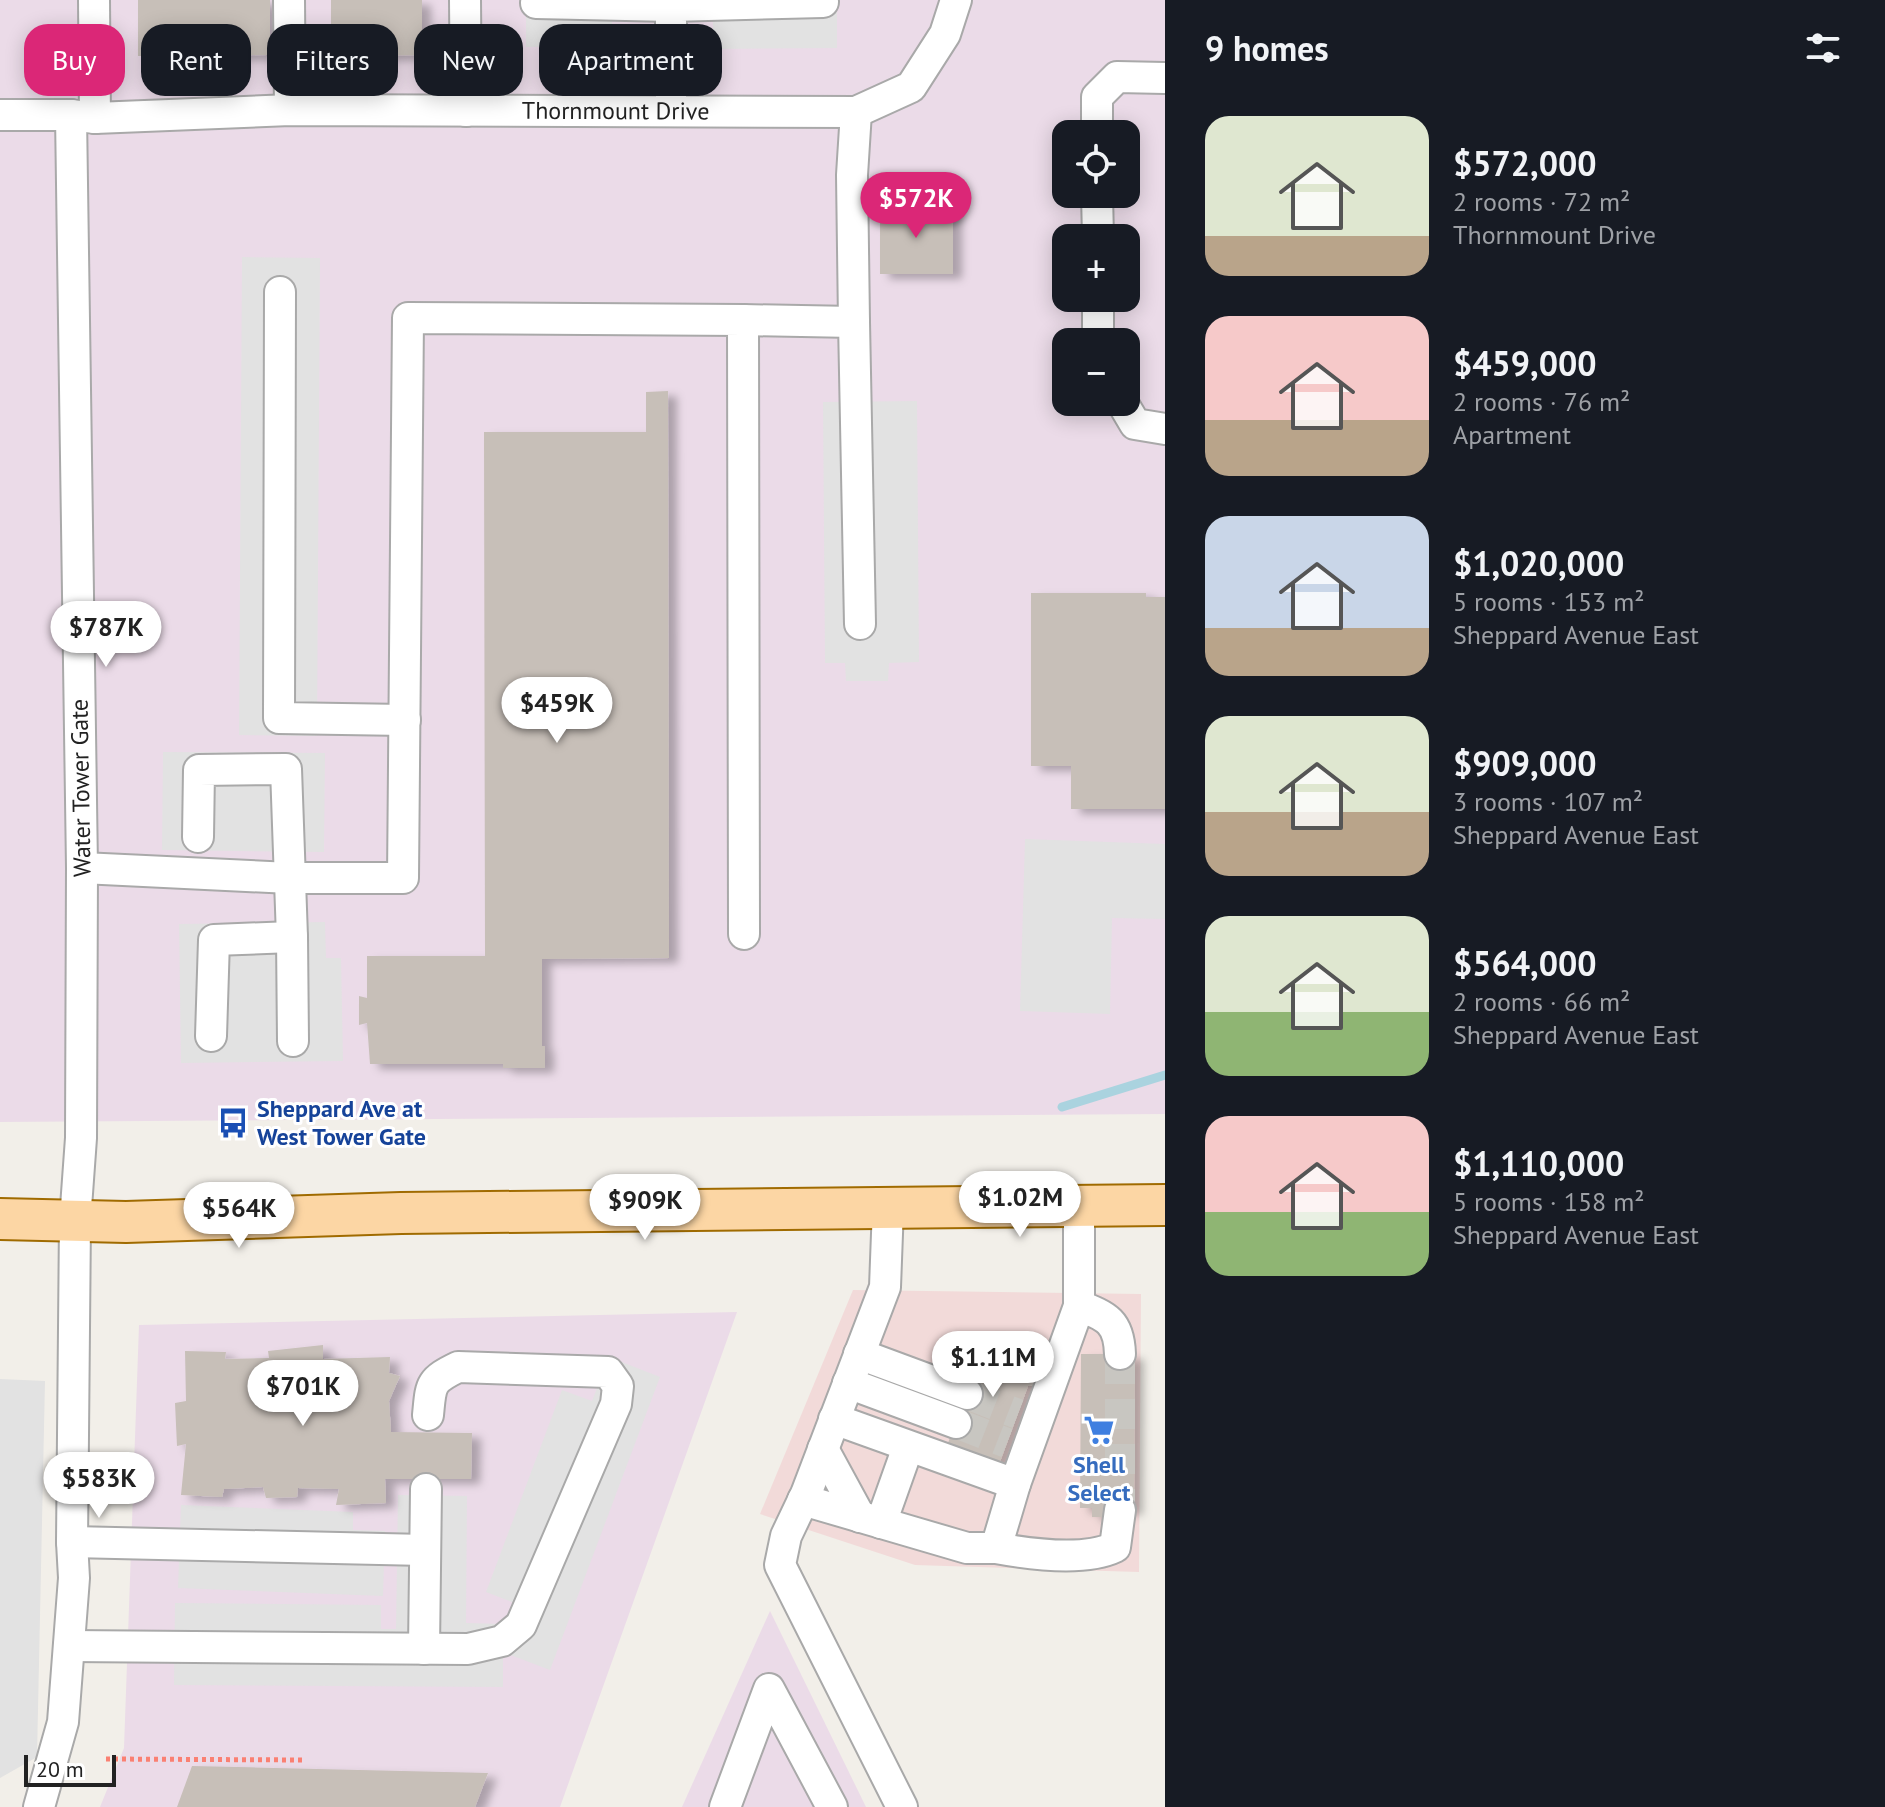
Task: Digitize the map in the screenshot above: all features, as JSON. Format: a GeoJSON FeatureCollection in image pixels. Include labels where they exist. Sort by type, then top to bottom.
{"type":"FeatureCollection","features":[{"type":"Feature","properties":{"kind":"main road"},"geometry":{"type":"LineString","coordinates":[[0,1219],[126,1222],[401,1213],[1165,1205]]}},
{"type":"Feature","properties":{"kind":"street","name":"Water Tower Gate"},"geometry":{"type":"LineString","coordinates":[[39,1807],[63,1722],[74,1578],[75,1221],[81,1138],[83,116],[94,0]]}},
{"type":"Feature","properties":{"kind":"street"},"geometry":{"type":"LineString","coordinates":[[289,0],[290,110]]}},
{"type":"Feature","properties":{"kind":"street"},"geometry":{"type":"LineString","coordinates":[[465,0],[466,111]]}},
{"type":"Feature","properties":{"kind":"street","name":"Thornmount Drive"},"geometry":{"type":"LineString","coordinates":[[0,115],[83,116],[290,110],[856,112],[911,87],[945,34],[956,0]]}},
{"type":"Feature","properties":{"kind":"street"},"geometry":{"type":"LineString","coordinates":[[536,3],[671,6],[823,2]]}},
{"type":"Feature","properties":{"kind":"street"},"geometry":{"type":"LineString","coordinates":[[671,6],[671,111]]}},
{"type":"Feature","properties":{"kind":"street"},"geometry":{"type":"LineString","coordinates":[[1097,120],[1097,97],[1117,77],[1165,78]]}},
{"type":"Feature","properties":{"kind":"street"},"geometry":{"type":"LineString","coordinates":[[856,112],[852,175],[860,624]]}},
{"type":"Feature","properties":{"kind":"street"},"geometry":{"type":"LineString","coordinates":[[280,292],[279,718],[405,720]]}},
{"type":"Feature","properties":{"kind":"street"},"geometry":{"type":"LineString","coordinates":[[82,868],[290,878],[403,878],[408,318],[854,322]]}},
{"type":"Feature","properties":{"kind":"street"},"geometry":{"type":"LineString","coordinates":[[743,320],[744,934]]}},
{"type":"Feature","properties":{"kind":"street"},"geometry":{"type":"LineString","coordinates":[[1130,416],[1135,424],[1165,429]]}},
{"type":"Feature","properties":{"kind":"street"},"geometry":{"type":"LineString","coordinates":[[198,837],[199,770],[286,769],[293,1041]]}},
{"type":"Feature","properties":{"kind":"street"},"geometry":{"type":"LineString","coordinates":[[211,1036],[214,940],[292,937]]}},
{"type":"Feature","properties":{"kind":"street"},"geometry":{"type":"LineString","coordinates":[[888,1207],[885,1287],[803,1500],[786,1536],[780,1565],[902,1807]]}},
{"type":"Feature","properties":{"kind":"street"},"geometry":{"type":"LineString","coordinates":[[996,1548],[1015,1484],[1017,1446],[1079,1306],[1079,1207]]}},
{"type":"Feature","properties":{"kind":"street"},"geometry":{"type":"LineString","coordinates":[[1079,1306],[1104,1315],[1117,1330],[1120,1354]]}},
{"type":"Feature","properties":{"kind":"street"},"geometry":{"type":"LineString","coordinates":[[859,1354],[967,1394]]}},
{"type":"Feature","properties":{"kind":"street"},"geometry":{"type":"LineString","coordinates":[[69,1646],[468,1649],[502,1641],[521,1625],[616,1404],[618,1386],[608,1372],[458,1367],[438,1376],[430,1389],[428,1415]]}},
{"type":"Feature","properties":{"kind":"street"},"geometry":{"type":"LineString","coordinates":[[848,1383],[956,1423]]}},
{"type":"Feature","properties":{"kind":"street"},"geometry":{"type":"LineString","coordinates":[[834,1419],[1015,1484]]}},
{"type":"Feature","properties":{"kind":"street"},"geometry":{"type":"LineString","coordinates":[[870,1520],[908,1447]]}},
{"type":"Feature","properties":{"kind":"street"},"geometry":{"type":"LineString","coordinates":[[823,1449],[870,1520]]}},
{"type":"Feature","properties":{"kind":"street"},"geometry":{"type":"LineString","coordinates":[[424,1649],[426,1489]]}},
{"type":"Feature","properties":{"kind":"street"},"geometry":{"type":"LineString","coordinates":[[803,1500],[967,1548],[996,1548],[1027,1553],[1101,1554],[1115,1547],[1120,1510]]}},
{"type":"Feature","properties":{"kind":"street"},"geometry":{"type":"LineString","coordinates":[[72,1542],[425,1550]]}},
{"type":"Feature","properties":{"kind":"street"},"geometry":{"type":"LineString","coordinates":[[725,1807],[769,1689],[832,1807]]}},
{"type":"Feature","properties":{"kind":"path"},"geometry":{"type":"LineString","coordinates":[[106,1759],[303,1760]]}},
{"type":"Feature","properties":{"kind":"shaded area"},"geometry":{"type":"Polygon","coordinates":[[[0,0],[1165,0],[1165,1114],[0,1122],[0,0]]]}},
{"type":"Feature","properties":{"kind":"shaded area"},"geometry":{"type":"Polygon","coordinates":[[[526,0],[837,0],[837,48],[722,49],[722,24],[713,24],[713,17],[612,18],[612,24],[539,24],[539,47],[526,47],[526,0]]]}},
{"type":"Feature","properties":{"kind":"shaded area"},"geometry":{"type":"Polygon","coordinates":[[[242,257],[320,258],[317,736],[239,735],[242,257]]]}},
{"type":"Feature","properties":{"kind":"shaded area"},"geometry":{"type":"Polygon","coordinates":[[[917,401],[919,662],[889,663],[888,681],[846,681],[845,663],[825,663],[823,402],[917,401]]]}},
{"type":"Feature","properties":{"kind":"shaded area"},"geometry":{"type":"Polygon","coordinates":[[[163,752],[325,753],[324,852],[162,850],[163,752]]]}},
{"type":"Feature","properties":{"kind":"shaded area"},"geometry":{"type":"Polygon","coordinates":[[[1025,839],[1165,844],[1165,919],[1112,918],[1110,1014],[1020,1011],[1025,839]]]}},
{"type":"Feature","properties":{"kind":"shaded area"},"geometry":{"type":"Polygon","coordinates":[[[325,922],[326,958],[341,958],[343,1061],[181,1063],[179,924],[325,922]]]}},
{"type":"Feature","properties":{"kind":"shaded area"},"geometry":{"type":"Polygon","coordinates":[[[853,1290],[1141,1294],[1139,1572],[915,1565],[760,1514],[853,1290]]]}},
{"type":"Feature","properties":{"kind":"shaded area"},"geometry":{"type":"Polygon","coordinates":[[[737,1312],[560,1807],[100,1807],[124,1748],[139,1325],[737,1312]]]}},
{"type":"Feature","properties":{"kind":"shaded area"},"geometry":{"type":"Polygon","coordinates":[[[609,1357],[660,1377],[550,1670],[508,1654],[525,1607],[486,1592],[562,1390],[592,1401],[609,1357]]]}},
{"type":"Feature","properties":{"kind":"shaded area"},"geometry":{"type":"Polygon","coordinates":[[[0,1379],[45,1381],[37,1757],[0,1778],[0,1379]]]}},
{"type":"Feature","properties":{"kind":"shaded area"},"geometry":{"type":"Polygon","coordinates":[[[398,1495],[467,1496],[466,1623],[503,1624],[503,1687],[174,1685],[175,1603],[381,1605],[381,1629],[396,1629],[398,1495]]]}},
{"type":"Feature","properties":{"kind":"shaded area"},"geometry":{"type":"Polygon","coordinates":[[[181,1505],[353,1512],[353,1530],[385,1531],[383,1596],[178,1588],[181,1505]]]}},
{"type":"Feature","properties":{"kind":"shaded area"},"geometry":{"type":"Polygon","coordinates":[[[770,1611],[866,1807],[682,1807],[770,1611]]]}},
{"type":"Feature","properties":{"kind":"building"},"geometry":{"type":"Polygon","coordinates":[[[138,0],[270,0],[267,55],[251,55],[251,24],[141,24],[141,56],[138,56],[138,0]]]}},
{"type":"Feature","properties":{"kind":"building"},"geometry":{"type":"Polygon","coordinates":[[[331,0],[422,0],[422,24],[414,24],[414,55],[398,55],[398,24],[331,24],[331,0]]]}},
{"type":"Feature","properties":{"kind":"building"},"geometry":{"type":"Polygon","coordinates":[[[880,207],[953,207],[953,274],[880,274],[880,207]]]}},
{"type":"Feature","properties":{"kind":"building"},"geometry":{"type":"Polygon","coordinates":[[[668,391],[669,958],[542,959],[545,1068],[503,1068],[503,1064],[370,1064],[367,1023],[359,1025],[359,996],[367,998],[367,956],[485,956],[484,432],[646,432],[646,392],[668,391]]]}},
{"type":"Feature","properties":{"kind":"building"},"geometry":{"type":"Polygon","coordinates":[[[1031,593],[1146,593],[1146,597],[1165,597],[1165,809],[1071,809],[1071,766],[1031,766],[1031,593]]]}},
{"type":"Feature","properties":{"kind":"building"},"geometry":{"type":"Polygon","coordinates":[[[989,1333],[1041,1352],[1035,1369],[1034,1386],[1028,1386],[998,1467],[946,1448],[970,1386],[969,1354],[981,1354],[989,1333]]]}},
{"type":"Feature","properties":{"kind":"building"},"geometry":{"type":"Polygon","coordinates":[[[323,1345],[323,1359],[390,1357],[389,1373],[400,1376],[389,1401],[391,1432],[472,1433],[471,1479],[385,1479],[386,1503],[336,1505],[339,1489],[298,1488],[297,1497],[266,1498],[263,1487],[224,1489],[222,1497],[181,1495],[186,1444],[177,1446],[175,1403],[186,1401],[185,1351],[226,1352],[225,1359],[269,1358],[268,1351],[323,1345]]]}},
{"type":"Feature","properties":{"kind":"building"},"geometry":{"type":"Polygon","coordinates":[[[1081,1354],[1135,1354],[1134,1510],[1103,1510],[1103,1517],[1092,1517],[1092,1508],[1080,1508],[1081,1354]]]}},
{"type":"Feature","properties":{"kind":"building"},"geometry":{"type":"Polygon","coordinates":[[[192,1766],[488,1773],[475,1807],[177,1807],[192,1766]]]}},
{"type":"Feature","properties":{"kind":"waterway"},"geometry":{"type":"LineString","coordinates":[[1062,1107],[1165,1075]]}},
{"type":"Feature","properties":{"kind":"tunnel"},"geometry":{"type":"LineString","coordinates":[[1120,1354],[1120,1510]]}},
{"type":"Feature","properties":{"kind":"tunnel"},"geometry":{"type":"LineString","coordinates":[[967,1394],[1018,1414]]}},
{"type":"Feature","properties":{"kind":"tunnel"},"geometry":{"type":"LineString","coordinates":[[956,1423],[1007,1443]]}},
{"type":"Feature","properties":{"kind":"place","name":"Sheppard Ave at West Tower Gate"},"geometry":{"type":"Point","coordinates":[233,1123]}},
{"type":"Feature","properties":{"kind":"place","name":"Shell Select"},"geometry":{"type":"Point","coordinates":[1099,1430]}}]}
